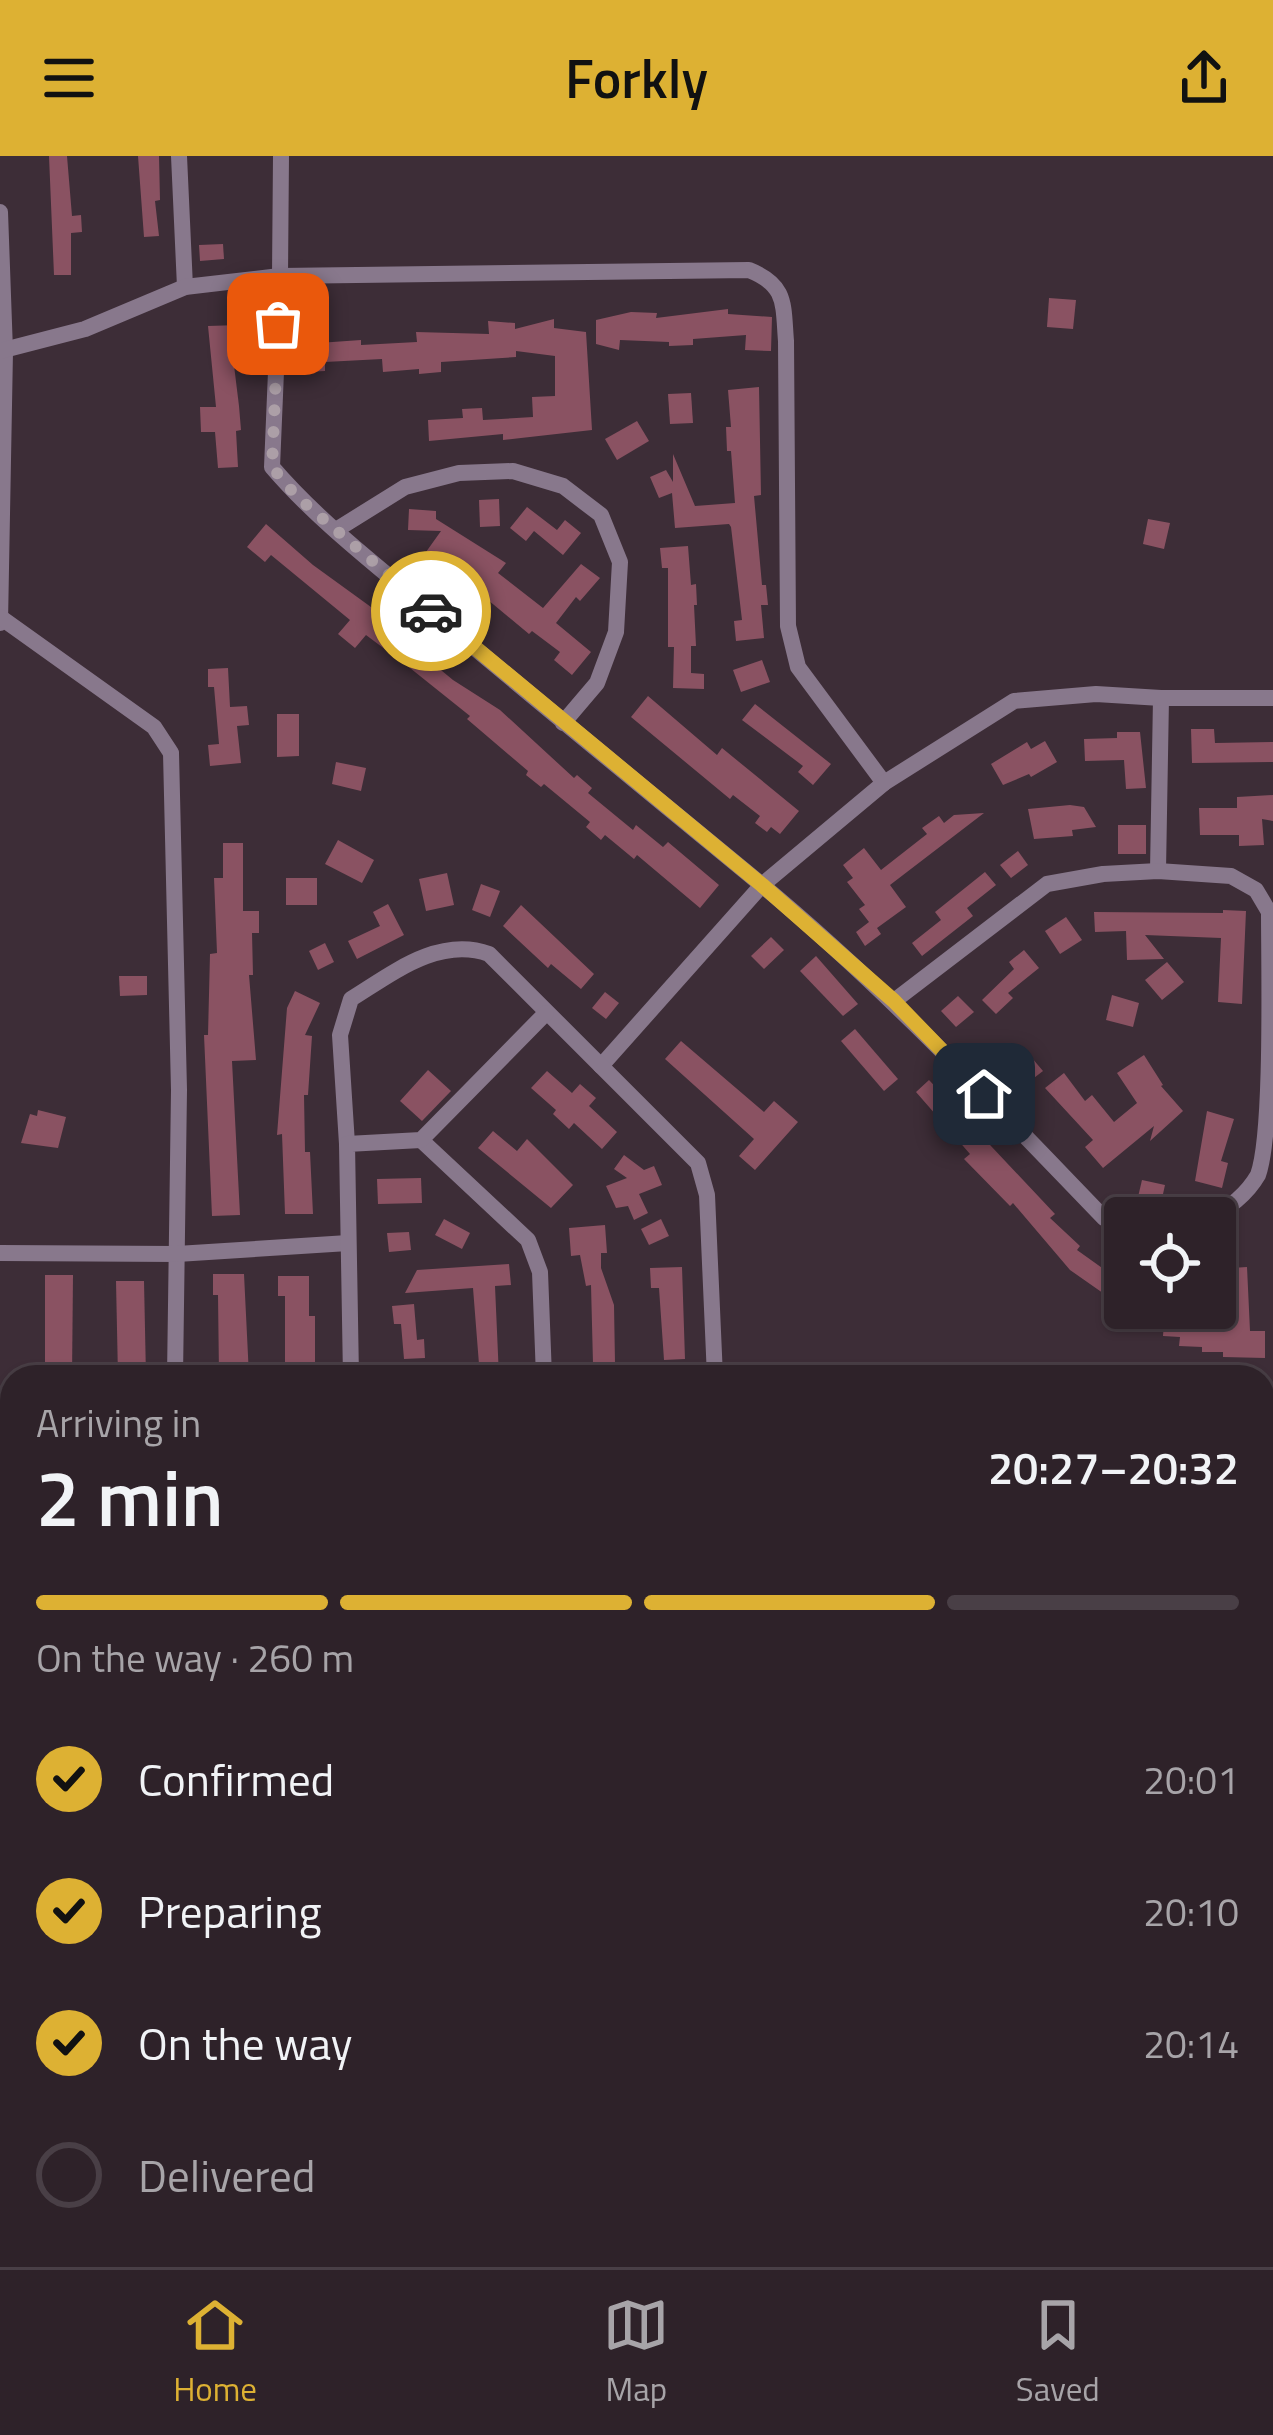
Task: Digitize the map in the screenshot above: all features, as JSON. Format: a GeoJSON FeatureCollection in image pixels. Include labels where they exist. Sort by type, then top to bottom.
{"type":"FeatureCollection","features":[{"type":"Feature","properties":{"kind":"street"},"geometry":{"type":"LineString","coordinates":[[179,156],[185,287]]}},
{"type":"Feature","properties":{"kind":"street"},"geometry":{"type":"LineString","coordinates":[[281,156],[272,467],[296,496],[894,1001],[1104,1218]]}},
{"type":"Feature","properties":{"kind":"street"},"geometry":{"type":"LineString","coordinates":[[0,212],[0,620],[154,727],[171,753],[179,1090],[176,1365]]}},
{"type":"Feature","properties":{"kind":"street"},"geometry":{"type":"LineString","coordinates":[[3,351],[86,329],[185,287],[280,276],[748,270],[769,278],[782,296],[786,341],[788,626],[798,668],[884,783]]}},
{"type":"Feature","properties":{"kind":"street"},"geometry":{"type":"LineString","coordinates":[[336,530],[405,487],[459,473],[513,471],[563,486],[602,515],[620,562],[616,632],[598,682],[563,723]]}},
{"type":"Feature","properties":{"kind":"street"},"geometry":{"type":"LineString","coordinates":[[601,1066],[762,885],[884,783],[1014,701],[1096,694],[1273,698]]}},
{"type":"Feature","properties":{"kind":"street"},"geometry":{"type":"LineString","coordinates":[[1158,871],[1161,698]]}},
{"type":"Feature","properties":{"kind":"street"},"geometry":{"type":"LineString","coordinates":[[894,1001],[1047,884],[1158,871],[1231,877],[1256,890],[1269,912],[1271,1129],[1259,1174],[1236,1201]]}},
{"type":"Feature","properties":{"kind":"street"},"geometry":{"type":"LineString","coordinates":[[351,1365],[340,1035],[351,999],[397,970],[447,948],[466,946],[489,954],[698,1163],[707,1195],[714,1365]]}},
{"type":"Feature","properties":{"kind":"street"},"geometry":{"type":"LineString","coordinates":[[347,1144],[421,1140],[545,1013]]}},
{"type":"Feature","properties":{"kind":"street"},"geometry":{"type":"LineString","coordinates":[[421,1140],[528,1240],[540,1272],[544,1365]]}},
{"type":"Feature","properties":{"kind":"street"},"geometry":{"type":"LineString","coordinates":[[0,1253],[177,1254],[348,1243]]}},
{"type":"Feature","properties":{"kind":"building"},"geometry":{"type":"Polygon","coordinates":[[[49,156],[67,156],[72,216],[81,215],[82,232],[71,233],[71,275],[54,275],[49,156]]]}},
{"type":"Feature","properties":{"kind":"building"},"geometry":{"type":"Polygon","coordinates":[[[138,156],[159,156],[160,200],[155,201],[159,236],[144,237],[138,156]]]}},
{"type":"Feature","properties":{"kind":"building"},"geometry":{"type":"Polygon","coordinates":[[[223,244],[224,259],[200,261],[199,245],[223,244]]]}},
{"type":"Feature","properties":{"kind":"building"},"geometry":{"type":"Polygon","coordinates":[[[1049,298],[1076,300],[1073,329],[1047,327],[1049,298]]]}},
{"type":"Feature","properties":{"kind":"building"},"geometry":{"type":"Polygon","coordinates":[[[728,309],[728,314],[772,317],[771,351],[745,350],[746,335],[669,346],[669,342],[620,340],[619,350],[596,344],[596,320],[631,312],[657,313],[656,318],[728,309]]]}},
{"type":"Feature","properties":{"kind":"building"},"geometry":{"type":"Polygon","coordinates":[[[554,319],[554,328],[586,332],[592,430],[503,440],[503,434],[429,441],[428,420],[463,418],[462,409],[482,408],[483,420],[533,417],[532,397],[555,396],[555,356],[516,351],[516,357],[441,362],[441,372],[419,374],[419,369],[383,372],[382,359],[325,362],[325,371],[306,372],[304,344],[417,342],[416,332],[489,334],[488,321],[515,323],[515,329],[554,319]]]}},
{"type":"Feature","properties":{"kind":"building"},"geometry":{"type":"Polygon","coordinates":[[[239,325],[240,348],[232,349],[241,430],[236,431],[238,467],[218,468],[215,432],[201,432],[200,407],[216,407],[208,326],[239,325]]]}},
{"type":"Feature","properties":{"kind":"building"},"geometry":{"type":"Polygon","coordinates":[[[759,387],[761,495],[754,496],[768,605],[761,605],[764,638],[736,641],[734,621],[742,620],[731,527],[675,528],[672,493],[659,498],[650,477],[666,470],[673,482],[673,454],[695,506],[735,503],[731,451],[727,451],[726,427],[731,427],[728,390],[759,387]]]}},
{"type":"Feature","properties":{"kind":"building"},"geometry":{"type":"Polygon","coordinates":[[[691,393],[693,423],[670,424],[668,394],[691,393]]]}},
{"type":"Feature","properties":{"kind":"building"},"geometry":{"type":"Polygon","coordinates":[[[637,421],[649,441],[617,460],[605,439],[637,421]]]}},
{"type":"Feature","properties":{"kind":"building"},"geometry":{"type":"Polygon","coordinates":[[[499,499],[500,526],[480,527],[479,500],[499,499]]]}},
{"type":"Feature","properties":{"kind":"building"},"geometry":{"type":"Polygon","coordinates":[[[527,507],[557,530],[565,520],[581,533],[563,555],[534,531],[526,541],[510,528],[527,507]]]}},
{"type":"Feature","properties":{"kind":"building"},"geometry":{"type":"Polygon","coordinates":[[[409,509],[436,511],[436,519],[506,563],[498,573],[543,608],[581,564],[600,578],[580,601],[576,597],[556,623],[591,652],[572,675],[554,660],[560,652],[452,579],[456,573],[426,552],[441,531],[408,530],[409,509]]]}},
{"type":"Feature","properties":{"kind":"building"},"geometry":{"type":"Polygon","coordinates":[[[1148,519],[1170,523],[1164,549],[1143,544],[1148,519]]]}},
{"type":"Feature","properties":{"kind":"building"},"geometry":{"type":"Polygon","coordinates":[[[266,524],[382,615],[379,619],[453,680],[500,710],[574,778],[577,775],[592,788],[588,793],[633,830],[636,825],[663,847],[668,842],[719,885],[700,908],[637,855],[634,859],[605,835],[601,840],[586,827],[590,822],[526,775],[528,771],[467,719],[470,716],[410,668],[366,635],[355,648],[338,634],[350,620],[271,555],[265,562],[247,547],[266,524]]]}},
{"type":"Feature","properties":{"kind":"building"},"geometry":{"type":"Polygon","coordinates":[[[688,546],[697,605],[691,673],[704,674],[704,689],[673,688],[674,647],[668,647],[668,568],[662,568],[660,548],[688,546]]]}},
{"type":"Feature","properties":{"kind":"building"},"geometry":{"type":"Polygon","coordinates":[[[762,660],[770,682],[741,692],[733,670],[762,660]]]}},
{"type":"Feature","properties":{"kind":"building"},"geometry":{"type":"Polygon","coordinates":[[[228,668],[230,707],[247,706],[249,725],[237,726],[241,763],[210,766],[208,745],[219,744],[208,669],[228,668]]]}},
{"type":"Feature","properties":{"kind":"building"},"geometry":{"type":"Polygon","coordinates":[[[648,696],[717,755],[722,748],[799,811],[780,834],[755,823],[760,816],[733,795],[730,799],[631,717],[648,696]]]}},
{"type":"Feature","properties":{"kind":"building"},"geometry":{"type":"Polygon","coordinates":[[[755,704],[831,764],[813,785],[798,772],[803,766],[742,720],[755,704]]]}},
{"type":"Feature","properties":{"kind":"building"},"geometry":{"type":"Polygon","coordinates":[[[277,714],[299,714],[299,756],[277,757],[277,714]]]}},
{"type":"Feature","properties":{"kind":"building"},"geometry":{"type":"Polygon","coordinates":[[[1191,729],[1214,729],[1215,743],[1273,742],[1273,762],[1192,763],[1191,729]]]}},
{"type":"Feature","properties":{"kind":"building"},"geometry":{"type":"Polygon","coordinates":[[[1117,732],[1140,732],[1146,788],[1126,789],[1124,760],[1085,761],[1084,739],[1117,738],[1117,732]]]}},
{"type":"Feature","properties":{"kind":"building"},"geometry":{"type":"Polygon","coordinates":[[[1045,741],[1057,762],[1031,777],[1003,785],[991,764],[1027,742],[1031,749],[1045,741]]]}},
{"type":"Feature","properties":{"kind":"building"},"geometry":{"type":"Polygon","coordinates":[[[336,762],[366,768],[361,791],[332,784],[336,762]]]}},
{"type":"Feature","properties":{"kind":"building"},"geometry":{"type":"Polygon","coordinates":[[[1273,795],[1273,821],[1262,819],[1264,845],[1239,846],[1239,835],[1200,835],[1199,808],[1237,808],[1237,797],[1273,795]]]}},
{"type":"Feature","properties":{"kind":"building"},"geometry":{"type":"Polygon","coordinates":[[[1084,807],[1096,827],[1072,830],[1073,836],[1034,839],[1028,809],[1084,807]]]}},
{"type":"Feature","properties":{"kind":"building"},"geometry":{"type":"Polygon","coordinates":[[[984,813],[890,885],[906,907],[877,928],[881,934],[865,946],[856,932],[869,922],[859,909],[865,905],[847,882],[853,878],[843,865],[864,848],[881,870],[927,834],[922,828],[939,816],[944,823],[954,815],[984,813]]]}},
{"type":"Feature","properties":{"kind":"building"},"geometry":{"type":"Polygon","coordinates":[[[1118,825],[1146,825],[1146,854],[1118,854],[1118,825]]]}},
{"type":"Feature","properties":{"kind":"building"},"geometry":{"type":"Polygon","coordinates":[[[338,840],[374,860],[362,883],[325,864],[338,840]]]}},
{"type":"Feature","properties":{"kind":"building"},"geometry":{"type":"Polygon","coordinates":[[[223,843],[243,843],[243,911],[259,911],[259,933],[252,933],[253,975],[249,975],[256,1060],[232,1061],[240,1215],[212,1216],[204,1035],[208,1035],[210,954],[217,953],[214,878],[223,878],[223,843]]]}},
{"type":"Feature","properties":{"kind":"building"},"geometry":{"type":"Polygon","coordinates":[[[1018,851],[1028,865],[1011,878],[1000,865],[1018,851]]]}},
{"type":"Feature","properties":{"kind":"building"},"geometry":{"type":"Polygon","coordinates":[[[985,872],[996,885],[967,908],[973,916],[922,956],[912,943],[941,920],[935,912],[985,872]]]}},
{"type":"Feature","properties":{"kind":"building"},"geometry":{"type":"Polygon","coordinates":[[[447,873],[454,905],[426,911],[419,879],[447,873]]]}},
{"type":"Feature","properties":{"kind":"building"},"geometry":{"type":"Polygon","coordinates":[[[286,878],[317,878],[317,905],[286,905],[286,878]]]}},
{"type":"Feature","properties":{"kind":"building"},"geometry":{"type":"Polygon","coordinates":[[[481,884],[500,891],[490,917],[472,910],[481,884]]]}},
{"type":"Feature","properties":{"kind":"building"},"geometry":{"type":"Polygon","coordinates":[[[388,904],[404,935],[357,959],[348,941],[380,926],[373,912],[388,904]]]}},
{"type":"Feature","properties":{"kind":"building"},"geometry":{"type":"Polygon","coordinates":[[[521,905],[594,974],[581,989],[551,964],[548,968],[503,926],[521,905]]]}},
{"type":"Feature","properties":{"kind":"building"},"geometry":{"type":"Polygon","coordinates":[[[1246,911],[1242,1004],[1218,1002],[1221,938],[1145,935],[1164,959],[1127,960],[1126,931],[1095,932],[1094,912],[1246,911]]]}},
{"type":"Feature","properties":{"kind":"building"},"geometry":{"type":"Polygon","coordinates":[[[1066,917],[1082,940],[1060,954],[1045,931],[1066,917]]]}},
{"type":"Feature","properties":{"kind":"building"},"geometry":{"type":"Polygon","coordinates":[[[771,937],[784,950],[764,969],[751,956],[771,937]]]}},
{"type":"Feature","properties":{"kind":"building"},"geometry":{"type":"Polygon","coordinates":[[[325,943],[334,962],[318,970],[309,951],[325,943]]]}},
{"type":"Feature","properties":{"kind":"building"},"geometry":{"type":"Polygon","coordinates":[[[1024,950],[1039,968],[1008,993],[1013,998],[996,1014],[982,1000],[1014,969],[1009,962],[1024,950]]]}},
{"type":"Feature","properties":{"kind":"building"},"geometry":{"type":"Polygon","coordinates":[[[816,956],[858,1004],[843,1016],[800,971],[816,956]]]}},
{"type":"Feature","properties":{"kind":"building"},"geometry":{"type":"Polygon","coordinates":[[[1167,962],[1184,982],[1162,1000],[1145,980],[1167,962]]]}},
{"type":"Feature","properties":{"kind":"building"},"geometry":{"type":"Polygon","coordinates":[[[119,976],[147,976],[147,995],[120,996],[119,976]]]}},
{"type":"Feature","properties":{"kind":"building"},"geometry":{"type":"Polygon","coordinates":[[[295,991],[320,1003],[305,1035],[312,1036],[308,1095],[304,1095],[313,1214],[285,1214],[282,1134],[277,1135],[287,1008],[295,991]]]}},
{"type":"Feature","properties":{"kind":"building"},"geometry":{"type":"Polygon","coordinates":[[[605,992],[619,1003],[606,1019],[592,1008],[605,992]]]}},
{"type":"Feature","properties":{"kind":"building"},"geometry":{"type":"Polygon","coordinates":[[[1112,995],[1139,1003],[1133,1027],[1106,1020],[1112,995]]]}},
{"type":"Feature","properties":{"kind":"building"},"geometry":{"type":"Polygon","coordinates":[[[958,996],[974,1012],[956,1027],[941,1011],[958,996]]]}},
{"type":"Feature","properties":{"kind":"building"},"geometry":{"type":"Polygon","coordinates":[[[855,1029],[898,1079],[884,1091],[841,1041],[855,1029]]]}},
{"type":"Feature","properties":{"kind":"building"},"geometry":{"type":"Polygon","coordinates":[[[681,1041],[764,1112],[774,1101],[798,1122],[755,1170],[739,1156],[754,1139],[665,1059],[681,1041]]]}},
{"type":"Feature","properties":{"kind":"building"},"geometry":{"type":"Polygon","coordinates":[[[1026,1051],[1043,1071],[1021,1088],[1005,1068],[1026,1051]]]}},
{"type":"Feature","properties":{"kind":"building"},"geometry":{"type":"Polygon","coordinates":[[[1144,1055],[1161,1086],[1183,1111],[1150,1141],[1154,1126],[1103,1168],[1085,1147],[1093,1140],[1045,1088],[1064,1073],[1085,1101],[1092,1095],[1114,1122],[1137,1103],[1117,1073],[1144,1055]]]}},
{"type":"Feature","properties":{"kind":"building"},"geometry":{"type":"Polygon","coordinates":[[[428,1070],[451,1091],[422,1121],[400,1101],[428,1070]]]}},
{"type":"Feature","properties":{"kind":"building"},"geometry":{"type":"Polygon","coordinates":[[[547,1071],[572,1093],[580,1084],[596,1098],[589,1106],[617,1132],[602,1149],[574,1123],[569,1129],[531,1088],[547,1071]]]}},
{"type":"Feature","properties":{"kind":"building"},"geometry":{"type":"Polygon","coordinates":[[[929,1080],[1055,1214],[1050,1218],[1080,1246],[1077,1250],[1104,1269],[1104,1294],[1070,1270],[1013,1203],[1010,1206],[964,1159],[970,1154],[916,1092],[929,1080]]]}},
{"type":"Feature","properties":{"kind":"building"},"geometry":{"type":"Polygon","coordinates":[[[38,1110],[66,1117],[58,1148],[21,1143],[30,1114],[37,1116],[38,1110]]]}},
{"type":"Feature","properties":{"kind":"building"},"geometry":{"type":"Polygon","coordinates":[[[1207,1111],[1234,1119],[1221,1161],[1228,1163],[1222,1188],[1195,1181],[1207,1111]]]}},
{"type":"Feature","properties":{"kind":"building"},"geometry":{"type":"Polygon","coordinates":[[[493,1131],[517,1151],[527,1139],[573,1185],[551,1208],[478,1148],[493,1131]]]}},
{"type":"Feature","properties":{"kind":"building"},"geometry":{"type":"Polygon","coordinates":[[[624,1155],[644,1170],[654,1166],[662,1185],[639,1194],[648,1213],[634,1220],[628,1206],[616,1208],[606,1186],[627,1178],[614,1169],[624,1155]]]}},
{"type":"Feature","properties":{"kind":"building"},"geometry":{"type":"Polygon","coordinates":[[[421,1178],[422,1203],[378,1204],[377,1179],[421,1178]]]}},
{"type":"Feature","properties":{"kind":"building"},"geometry":{"type":"Polygon","coordinates":[[[1142,1180],[1165,1185],[1162,1197],[1138,1197],[1142,1180]]]}},
{"type":"Feature","properties":{"kind":"building"},"geometry":{"type":"Polygon","coordinates":[[[444,1219],[470,1233],[462,1249],[435,1235],[444,1219]]]}},
{"type":"Feature","properties":{"kind":"building"},"geometry":{"type":"Polygon","coordinates":[[[661,1219],[669,1236],[649,1245],[641,1229],[661,1219]]]}},
{"type":"Feature","properties":{"kind":"building"},"geometry":{"type":"Polygon","coordinates":[[[605,1225],[607,1253],[601,1253],[601,1268],[614,1305],[615,1363],[593,1364],[591,1285],[586,1286],[580,1255],[571,1256],[569,1228],[605,1225]]]}},
{"type":"Feature","properties":{"kind":"building"},"geometry":{"type":"Polygon","coordinates":[[[409,1232],[411,1250],[389,1252],[387,1233],[409,1232]]]}},
{"type":"Feature","properties":{"kind":"building"},"geometry":{"type":"Polygon","coordinates":[[[509,1264],[511,1285],[495,1286],[498,1365],[479,1365],[473,1288],[405,1293],[417,1270],[509,1264]]]}},
{"type":"Feature","properties":{"kind":"building"},"geometry":{"type":"Polygon","coordinates":[[[682,1267],[685,1359],[664,1360],[659,1288],[651,1288],[650,1268],[682,1267]]]}},
{"type":"Feature","properties":{"kind":"building"},"geometry":{"type":"Polygon","coordinates":[[[1247,1267],[1250,1331],[1265,1331],[1265,1358],[1223,1357],[1223,1352],[1179,1346],[1180,1337],[1163,1336],[1164,1329],[1236,1329],[1236,1268],[1247,1267]]]}},
{"type":"Feature","properties":{"kind":"building"},"geometry":{"type":"Polygon","coordinates":[[[213,1274],[244,1274],[248,1365],[219,1365],[218,1295],[213,1295],[213,1274]]]}},
{"type":"Feature","properties":{"kind":"building"},"geometry":{"type":"Polygon","coordinates":[[[45,1275],[73,1275],[72,1365],[45,1365],[45,1275]]]}},
{"type":"Feature","properties":{"kind":"building"},"geometry":{"type":"Polygon","coordinates":[[[278,1276],[309,1276],[315,1365],[285,1365],[285,1296],[278,1296],[278,1276]]]}},
{"type":"Feature","properties":{"kind":"building"},"geometry":{"type":"Polygon","coordinates":[[[116,1281],[144,1281],[146,1365],[118,1365],[116,1281]]]}},
{"type":"Feature","properties":{"kind":"building"},"geometry":{"type":"Polygon","coordinates":[[[414,1304],[417,1340],[424,1339],[425,1358],[404,1359],[401,1324],[394,1324],[392,1306],[414,1304]]]}},
{"type":"Feature","properties":{"kind":"way so far"},"geometry":{"type":"LineString","coordinates":[[278,324],[272,467],[296,496],[431,611]]}},
{"type":"Feature","properties":{"kind":"route"},"geometry":{"type":"LineString","coordinates":[[431,611],[762,885],[894,1001],[984,1094]]}}]}
